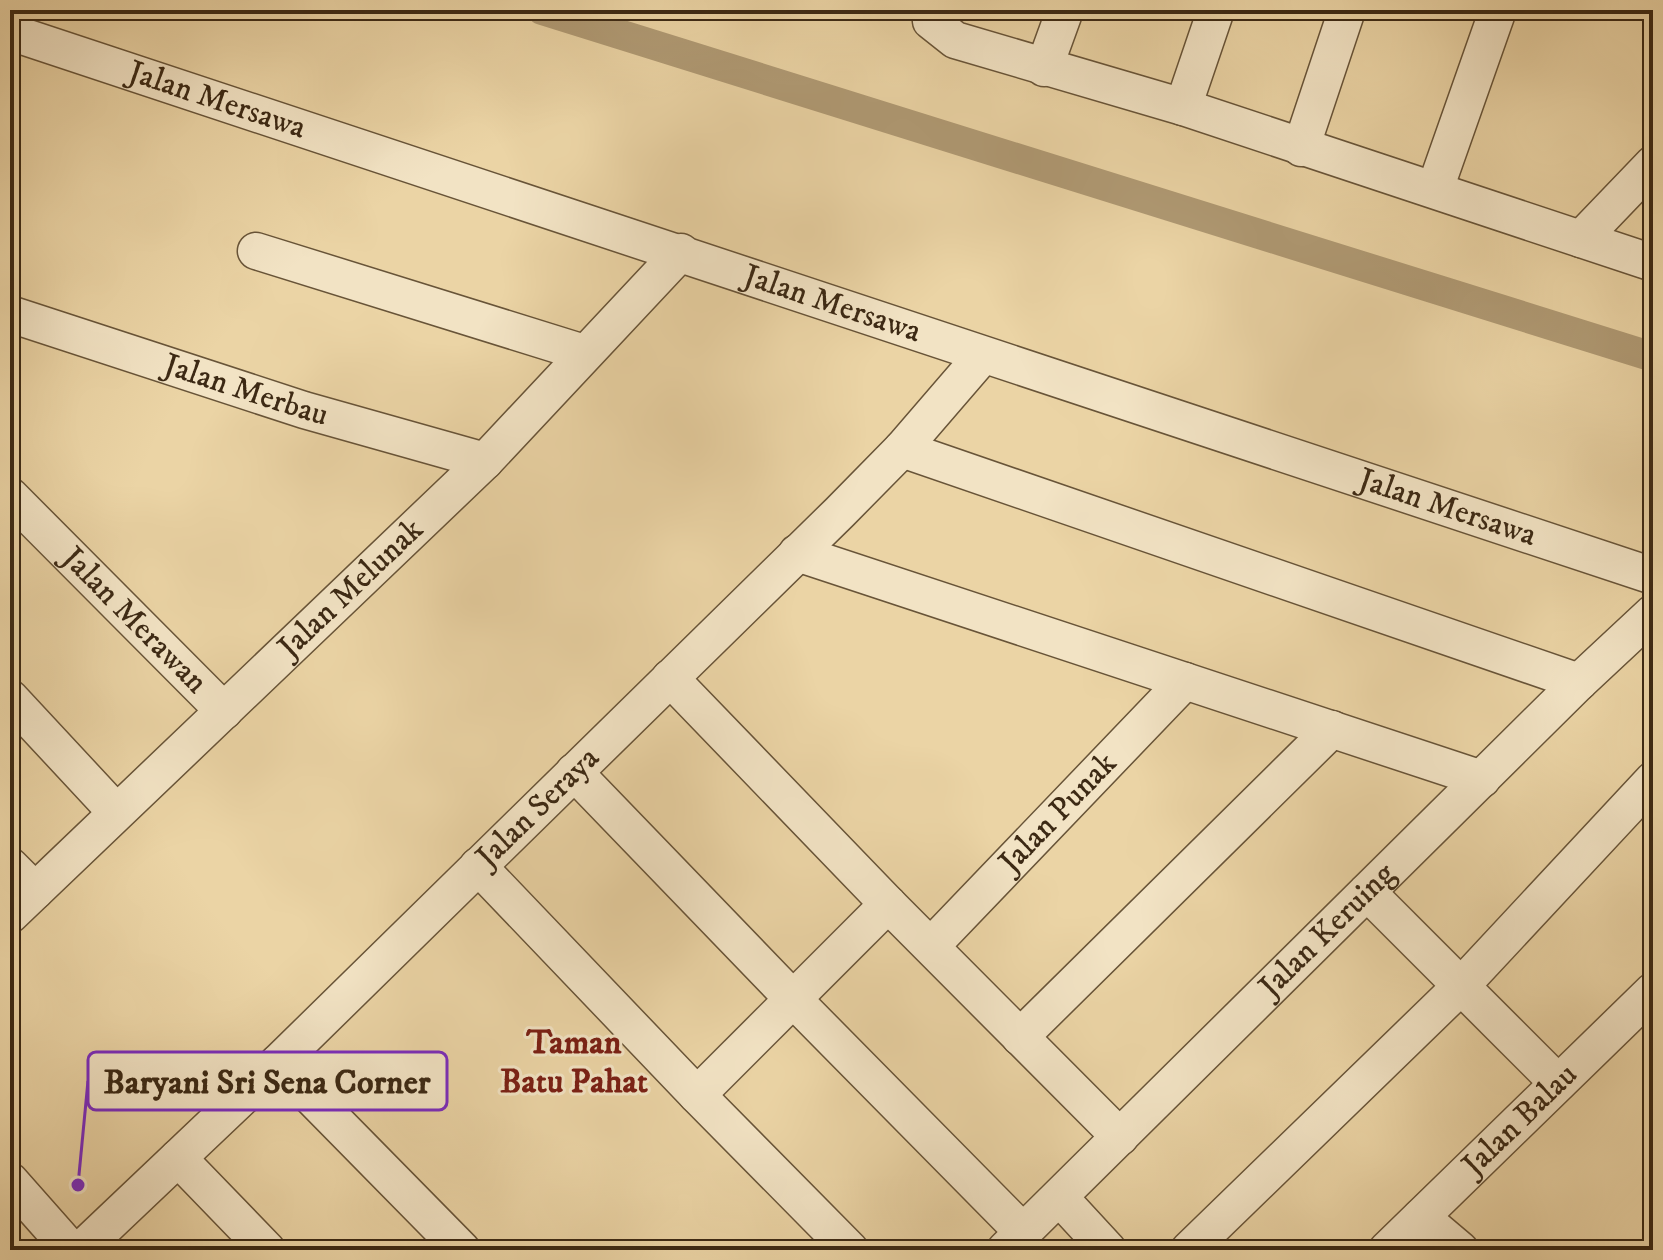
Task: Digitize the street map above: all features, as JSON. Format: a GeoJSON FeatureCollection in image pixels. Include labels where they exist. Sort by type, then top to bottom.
{"type":"FeatureCollection","features":[{"type":"Feature","properties":{"kind":"street"},"geometry":{"type":"LineString","coordinates":[[1044,68],[1065,10]]}},
{"type":"Feature","properties":{"kind":"street"},"geometry":{"type":"LineString","coordinates":[[1183,107],[1216,10]]}},
{"type":"Feature","properties":{"kind":"street"},"geometry":{"type":"LineString","coordinates":[[1301,148],[1347,10]]}},
{"type":"Feature","properties":{"kind":"street"},"geometry":{"type":"LineString","coordinates":[[1435,189],[1498,10]]}},
{"type":"Feature","properties":{"kind":"street"},"geometry":{"type":"LineString","coordinates":[[930,16],[955,40],[1183,107],[1653,263]]}},
{"type":"Feature","properties":{"kind":"street","name":"Jalan Mersawa"},"geometry":{"type":"LineString","coordinates":[[10,32],[1653,576]]}},
{"type":"Feature","properties":{"kind":"street"},"geometry":{"type":"LineString","coordinates":[[1581,239],[1653,164]]}},
{"type":"Feature","properties":{"kind":"street"},"geometry":{"type":"LineString","coordinates":[[256,251],[584,353]]}},
{"type":"Feature","properties":{"kind":"street","name":"Jalan Melunak"},"geometry":{"type":"LineString","coordinates":[[18,891],[116,812],[485,461],[681,252]]}},
{"type":"Feature","properties":{"kind":"street","name":"Jalan Merbau"},"geometry":{"type":"LineString","coordinates":[[10,314],[304,410],[485,461]]}},
{"type":"Feature","properties":{"kind":"street","name":"Jalan Seraya"},"geometry":{"type":"LineString","coordinates":[[81,1250],[278,1063],[902,449],[983,355]]}},
{"type":"Feature","properties":{"kind":"street"},"geometry":{"type":"LineString","coordinates":[[902,449],[1579,682]]}},
{"type":"Feature","properties":{"kind":"street","name":"Jalan Merawan"},"geometry":{"type":"LineString","coordinates":[[10,496],[224,711]]}},
{"type":"Feature","properties":{"kind":"street"},"geometry":{"type":"LineString","coordinates":[[797,553],[1482,779]]}},
{"type":"Feature","properties":{"kind":"street","name":"Jalan Keruing"},"geometry":{"type":"LineString","coordinates":[[1014,1241],[1579,682],[1653,613]]}},
{"type":"Feature","properties":{"kind":"street"},"geometry":{"type":"LineString","coordinates":[[670,678],[888,904],[1120,1137]]}},
{"type":"Feature","properties":{"kind":"street","name":"Jalan Punak"},"geometry":{"type":"LineString","coordinates":[[931,946],[1185,681]]}},
{"type":"Feature","properties":{"kind":"street"},"geometry":{"type":"LineString","coordinates":[[10,698],[116,812]]}},
{"type":"Feature","properties":{"kind":"street"},"geometry":{"type":"LineString","coordinates":[[1020,1037],[1332,729]]}},
{"type":"Feature","properties":{"kind":"street"},"geometry":{"type":"LineString","coordinates":[[574,772],[793,999],[1014,1241]]}},
{"type":"Feature","properties":{"kind":"street"},"geometry":{"type":"LineString","coordinates":[[1189,1250],[1461,986],[1653,780]]}},
{"type":"Feature","properties":{"kind":"street"},"geometry":{"type":"LineString","coordinates":[[478,866],[850,1250]]}},
{"type":"Feature","properties":{"kind":"street"},"geometry":{"type":"LineString","coordinates":[[1367,892],[1558,1083]]}},
{"type":"Feature","properties":{"kind":"street"},"geometry":{"type":"LineString","coordinates":[[697,1095],[888,904]]}},
{"type":"Feature","properties":{"kind":"street","name":"Jalan Balau"},"geometry":{"type":"LineString","coordinates":[[1387,1250],[1558,1083],[1647,1010]]}},
{"type":"Feature","properties":{"kind":"street"},"geometry":{"type":"LineString","coordinates":[[278,1063],[462,1250]]}},
{"type":"Feature","properties":{"kind":"street"},"geometry":{"type":"LineString","coordinates":[[178,1158],[267,1250]]}},
{"type":"Feature","properties":{"kind":"street"},"geometry":{"type":"LineString","coordinates":[[10,1181],[71,1250]]}},
{"type":"Feature","properties":{"kind":"street"},"geometry":{"type":"LineString","coordinates":[[1060,1198],[1108,1250]]}},
{"type":"Feature","properties":{"kind":"street"},"geometry":{"type":"LineString","coordinates":[[1421,1217],[1460,1250]]}},
{"type":"Feature","properties":{"kind":"waterway"},"geometry":{"type":"LineString","coordinates":[[542,10],[1653,357]]}},
{"type":"Feature","properties":{"kind":"waterway"},"geometry":{"type":"LineString","coordinates":[[10,1247],[13,1250]]}},
{"type":"Feature","properties":{"kind":"place","name":"Baryani Sri Sena Corner"},"geometry":{"type":"Point","coordinates":[78,1185]}},
{"type":"Feature","properties":{"kind":"district","name":"Taman Batu Pahat"},"geometry":{"type":"Point","coordinates":[574,1062]}}]}
